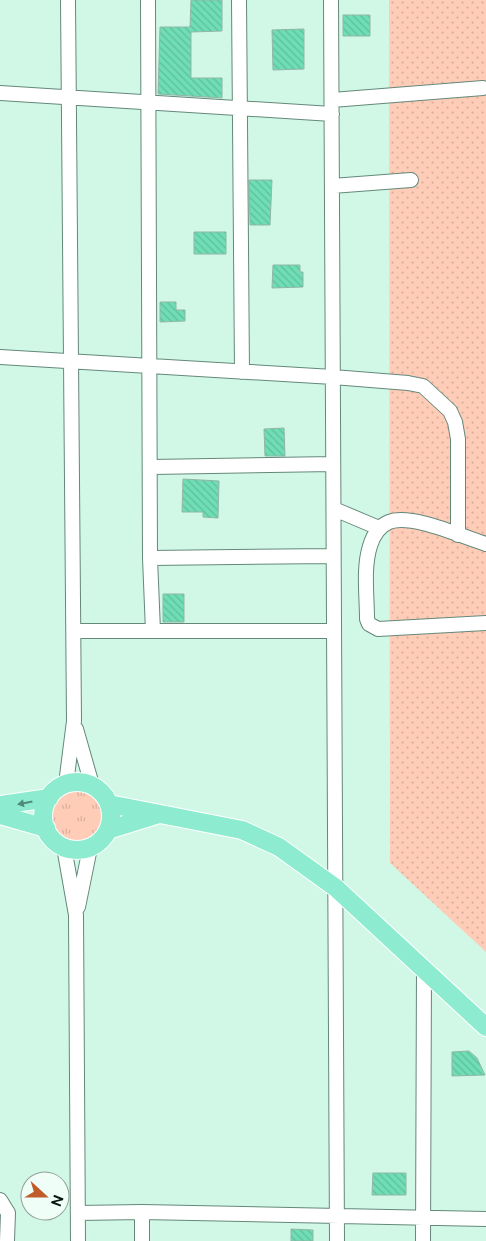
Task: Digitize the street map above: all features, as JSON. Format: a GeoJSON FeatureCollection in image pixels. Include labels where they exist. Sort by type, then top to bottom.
{"type":"FeatureCollection","features":[{"type":"Feature","properties":{"kind":"main road"},"geometry":{"type":"LineString","coordinates":[[79,782],[92,785],[102,793],[109,804],[112,817],[108,830],[101,841],[90,848],[77,850],[64,847],[53,840],[46,828],[45,808],[49,798],[56,790],[66,784],[79,782]]}},
{"type":"Feature","properties":{"kind":"main road"},"geometry":{"type":"LineString","coordinates":[[0,805],[49,798]]}},
{"type":"Feature","properties":{"kind":"main road"},"geometry":{"type":"LineString","coordinates":[[109,804],[156,815],[224,826],[263,838],[279,847],[336,888],[486,1027]]}},
{"type":"Feature","properties":{"kind":"main road"},"geometry":{"type":"LineString","coordinates":[[0,815],[46,828]]}},
{"type":"Feature","properties":{"kind":"main road"},"geometry":{"type":"LineString","coordinates":[[108,830],[156,815]]}},
{"type":"Feature","properties":{"kind":"street"},"geometry":{"type":"LineString","coordinates":[[66,784],[74,721],[68,0]]}},
{"type":"Feature","properties":{"kind":"street"},"geometry":{"type":"LineString","coordinates":[[148,0],[150,558],[153,631]]}},
{"type":"Feature","properties":{"kind":"street"},"geometry":{"type":"LineString","coordinates":[[239,0],[242,372]]}},
{"type":"Feature","properties":{"kind":"street"},"geometry":{"type":"LineString","coordinates":[[331,0],[334,509],[332,556],[336,888],[337,1241]]}},
{"type":"Feature","properties":{"kind":"street"},"geometry":{"type":"LineString","coordinates":[[0,93],[240,109],[332,107],[483,88]]}},
{"type":"Feature","properties":{"kind":"street"},"geometry":{"type":"LineString","coordinates":[[332,186],[411,180]]}},
{"type":"Feature","properties":{"kind":"street"},"geometry":{"type":"LineString","coordinates":[[0,358],[333,377],[408,382],[423,386],[450,411],[458,440],[458,535]]}},
{"type":"Feature","properties":{"kind":"street"},"geometry":{"type":"LineString","coordinates":[[151,467],[333,464]]}},
{"type":"Feature","properties":{"kind":"street"},"geometry":{"type":"LineString","coordinates":[[334,509],[379,528]]}},
{"type":"Feature","properties":{"kind":"street"},"geometry":{"type":"LineString","coordinates":[[486,544],[407,521],[388,522],[379,528],[373,537],[368,558],[369,624],[378,629],[486,624]]}},
{"type":"Feature","properties":{"kind":"street"},"geometry":{"type":"LineString","coordinates":[[150,558],[332,556]]}},
{"type":"Feature","properties":{"kind":"street"},"geometry":{"type":"LineString","coordinates":[[74,632],[334,631]]}},
{"type":"Feature","properties":{"kind":"street"},"geometry":{"type":"LineString","coordinates":[[74,721],[92,785]]}},
{"type":"Feature","properties":{"kind":"street"},"geometry":{"type":"LineString","coordinates":[[64,847],[76,915],[78,1241]]}},
{"type":"Feature","properties":{"kind":"street"},"geometry":{"type":"LineString","coordinates":[[76,915],[90,848]]}},
{"type":"Feature","properties":{"kind":"street"},"geometry":{"type":"LineString","coordinates":[[423,1241],[424,970]]}},
{"type":"Feature","properties":{"kind":"street"},"geometry":{"type":"LineString","coordinates":[[0,1200],[8,1241]]}},
{"type":"Feature","properties":{"kind":"street"},"geometry":{"type":"LineString","coordinates":[[78,1213],[142,1212],[486,1219]]}},
{"type":"Feature","properties":{"kind":"street"},"geometry":{"type":"LineString","coordinates":[[142,1212],[142,1241]]}},
{"type":"Feature","properties":{"kind":"green space"},"geometry":{"type":"Polygon","coordinates":[[[389,0],[486,0],[486,952],[390,863],[389,0]]]}},
{"type":"Feature","properties":{"kind":"green space"},"geometry":{"type":"Polygon","coordinates":[[[78,789],[88,791],[97,797],[103,806],[105,816],[103,826],[97,835],[88,841],[78,843],[68,841],[59,835],[53,826],[51,816],[53,806],[59,797],[68,791],[78,789]]]}},
{"type":"Feature","properties":{"kind":"building"},"geometry":{"type":"Polygon","coordinates":[[[191,0],[222,0],[222,31],[191,32],[191,78],[222,78],[222,98],[158,94],[160,27],[190,27],[191,0]]]}},
{"type":"Feature","properties":{"kind":"building"},"geometry":{"type":"Polygon","coordinates":[[[343,15],[370,15],[370,36],[343,36],[343,15]]]}},
{"type":"Feature","properties":{"kind":"building"},"geometry":{"type":"Polygon","coordinates":[[[304,29],[304,69],[273,70],[272,30],[304,29]]]}},
{"type":"Feature","properties":{"kind":"building"},"geometry":{"type":"Polygon","coordinates":[[[249,180],[272,180],[270,225],[250,225],[249,180]]]}},
{"type":"Feature","properties":{"kind":"building"},"geometry":{"type":"Polygon","coordinates":[[[194,232],[226,232],[226,254],[194,254],[194,232]]]}},
{"type":"Feature","properties":{"kind":"building"},"geometry":{"type":"Polygon","coordinates":[[[273,265],[300,265],[300,272],[303,272],[303,287],[272,288],[273,265]]]}},
{"type":"Feature","properties":{"kind":"building"},"geometry":{"type":"Polygon","coordinates":[[[160,302],[176,302],[176,310],[185,310],[185,321],[160,322],[160,302]]]}},
{"type":"Feature","properties":{"kind":"building"},"geometry":{"type":"Polygon","coordinates":[[[284,428],[285,456],[265,456],[264,429],[284,428]]]}},
{"type":"Feature","properties":{"kind":"building"},"geometry":{"type":"Polygon","coordinates":[[[183,479],[219,481],[218,518],[203,517],[203,512],[182,512],[183,479]]]}},
{"type":"Feature","properties":{"kind":"building"},"geometry":{"type":"Polygon","coordinates":[[[163,594],[184,594],[184,622],[163,622],[163,594]]]}},
{"type":"Feature","properties":{"kind":"building"},"geometry":{"type":"Polygon","coordinates":[[[469,1051],[477,1058],[485,1075],[452,1076],[452,1052],[469,1051]]]}},
{"type":"Feature","properties":{"kind":"building"},"geometry":{"type":"Polygon","coordinates":[[[373,1173],[406,1173],[406,1195],[372,1195],[373,1173]]]}},
{"type":"Feature","properties":{"kind":"building"},"geometry":{"type":"Polygon","coordinates":[[[291,1229],[313,1230],[313,1241],[291,1241],[291,1229]]]}}]}
